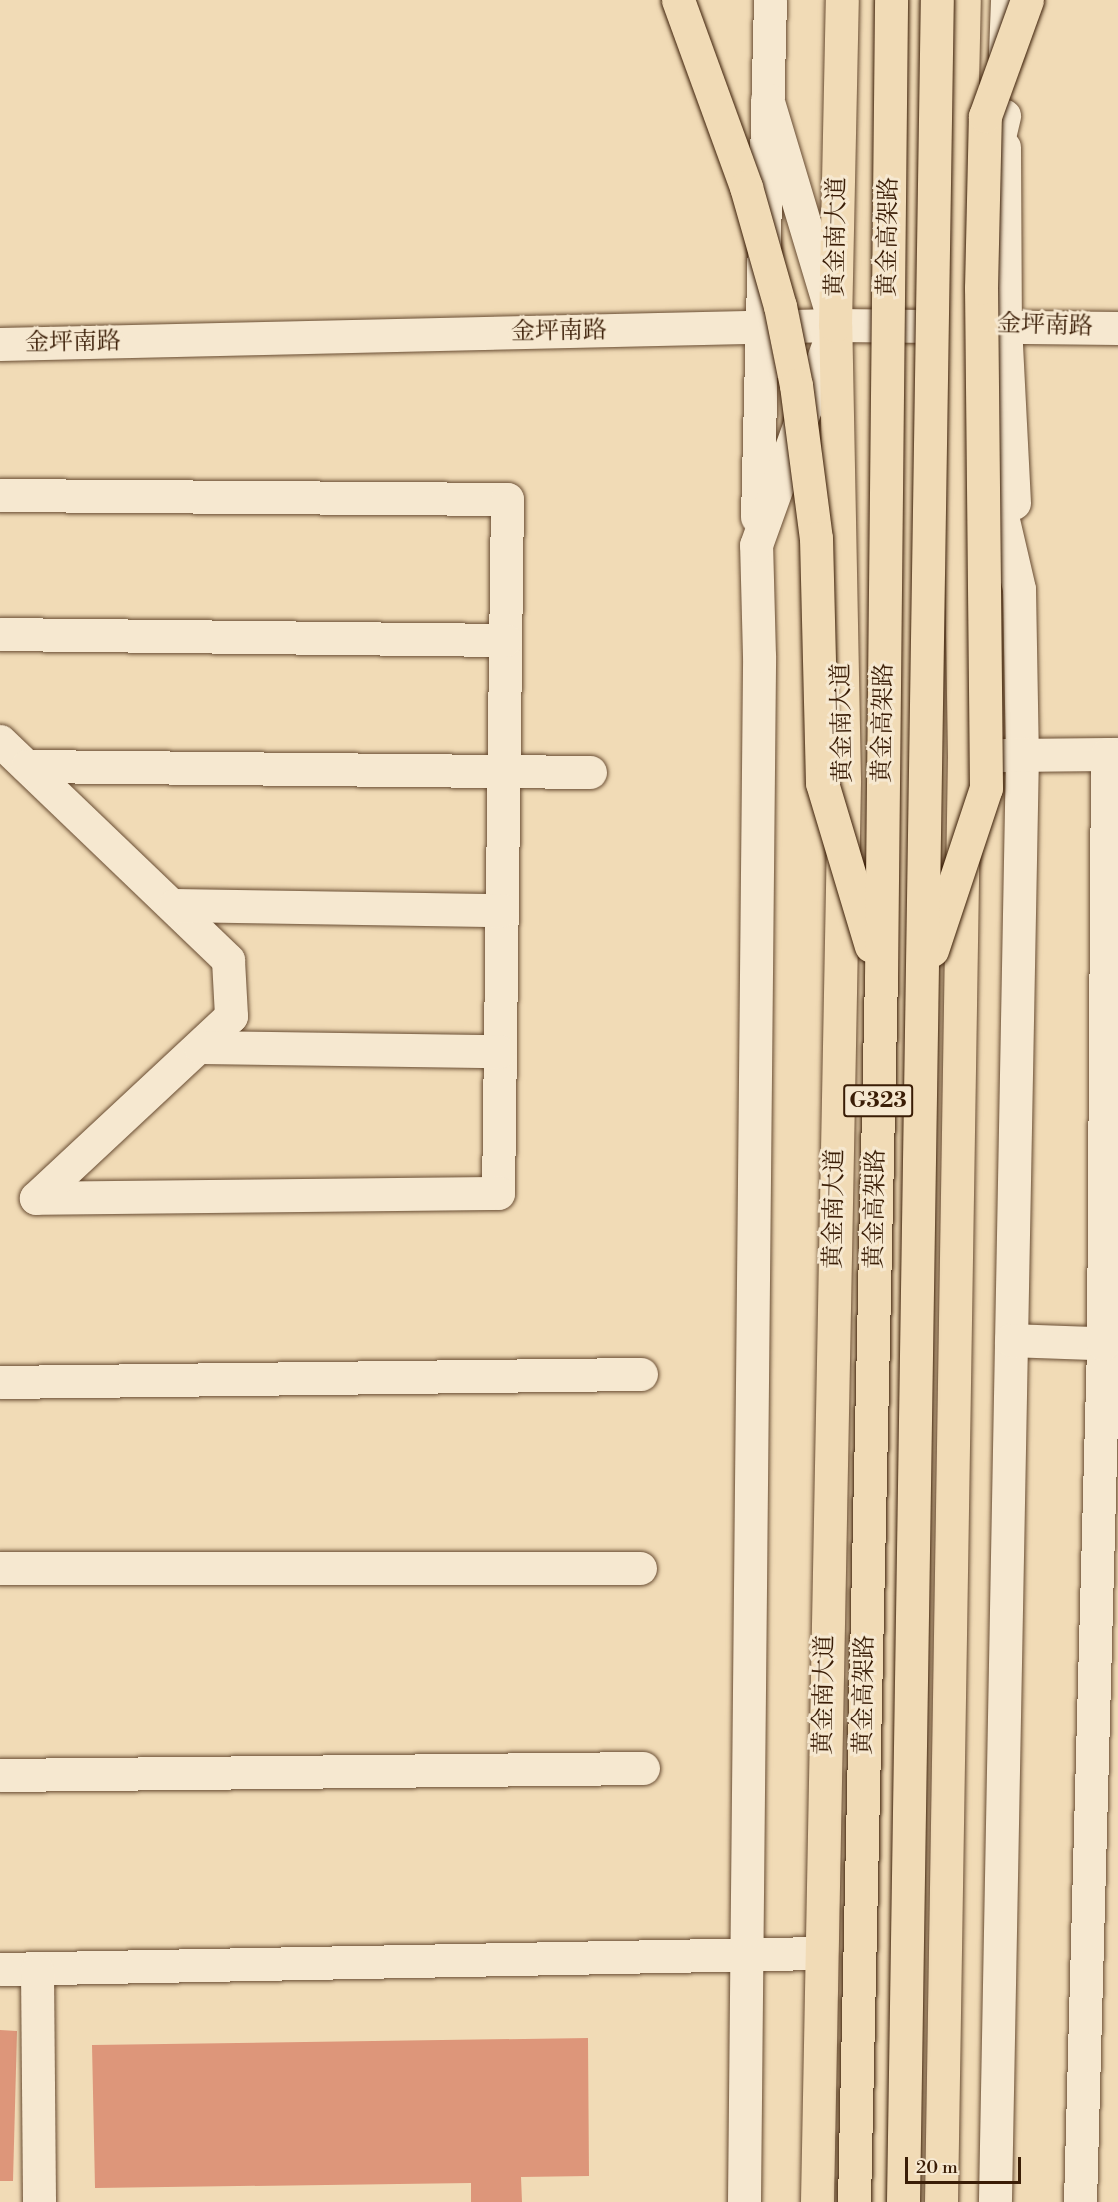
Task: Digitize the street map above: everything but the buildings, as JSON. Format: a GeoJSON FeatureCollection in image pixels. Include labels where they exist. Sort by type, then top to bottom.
{"type":"FeatureCollection","features":[{"type":"Feature","properties":{"kind":"main road"},"geometry":{"type":"LineString","coordinates":[[678,0],[746,187],[780,306],[796,385],[816,538],[822,783],[881,978]]}},
{"type":"Feature","properties":{"kind":"main road","name":"黄金南大道"},"geometry":{"type":"LineString","coordinates":[[816,2202],[844,780],[836,326],[842,0]]}},
{"type":"Feature","properties":{"kind":"main road","name":"黄金高架路"},"geometry":{"type":"LineString","coordinates":[[854,2202],[881,978],[891,0]]}},
{"type":"Feature","properties":{"kind":"main road","name":"黄金高架路"},"geometry":{"type":"LineString","coordinates":[[903,2202],[937,0]]}},
{"type":"Feature","properties":{"kind":"main road"},"geometry":{"type":"LineString","coordinates":[[941,2202],[964,758],[957,324],[964,0]]}},
{"type":"Feature","properties":{"kind":"main road"},"geometry":{"type":"LineString","coordinates":[[922,980],[986,788],[981,288],[985,116],[1027,0]]}},
{"type":"Feature","properties":{"kind":"street"},"geometry":{"type":"LineString","coordinates":[[744,2202],[759,656],[756,545],[770,0]]}},
{"type":"Feature","properties":{"kind":"street"},"geometry":{"type":"LineString","coordinates":[[995,2202],[1022,753],[1019,589],[1005,325],[1004,116],[1007,0]]}},
{"type":"Feature","properties":{"kind":"street"},"geometry":{"type":"LineString","coordinates":[[756,545],[836,326],[767,99]]}},
{"type":"Feature","properties":{"kind":"street"},"geometry":{"type":"LineString","coordinates":[[1004,116],[957,324],[1019,589]]}},
{"type":"Feature","properties":{"kind":"street","name":"金坪南路"},"geometry":{"type":"LineString","coordinates":[[0,344],[957,324],[1118,328]]}},
{"type":"Feature","properties":{"kind":"street"},"geometry":{"type":"LineString","coordinates":[[0,495],[507,500],[498,1193],[36,1198],[231,1016],[228,960],[175,905],[0,741]]}},
{"type":"Feature","properties":{"kind":"street"},"geometry":{"type":"LineString","coordinates":[[0,633],[505,640]]}},
{"type":"Feature","properties":{"kind":"street"},"geometry":{"type":"LineString","coordinates":[[964,758],[1022,753],[1112,754],[1110,1344],[1080,2202]]}},
{"type":"Feature","properties":{"kind":"street"},"geometry":{"type":"LineString","coordinates":[[27,766],[590,771]]}},
{"type":"Feature","properties":{"kind":"street"},"geometry":{"type":"LineString","coordinates":[[175,905],[502,910]]}},
{"type":"Feature","properties":{"kind":"street"},"geometry":{"type":"LineString","coordinates":[[200,1047],[499,1051]]}},
{"type":"Feature","properties":{"kind":"street"},"geometry":{"type":"LineString","coordinates":[[1011,1341],[1110,1344]]}},
{"type":"Feature","properties":{"kind":"street"},"geometry":{"type":"LineString","coordinates":[[0,1383],[641,1374]]}},
{"type":"Feature","properties":{"kind":"street"},"geometry":{"type":"LineString","coordinates":[[0,1568],[640,1568]]}},
{"type":"Feature","properties":{"kind":"street"},"geometry":{"type":"LineString","coordinates":[[0,1775],[643,1768]]}},
{"type":"Feature","properties":{"kind":"street"},"geometry":{"type":"LineString","coordinates":[[0,1969],[820,1953]]}},
{"type":"Feature","properties":{"kind":"street"},"geometry":{"type":"LineString","coordinates":[[37,1970],[39,2202]]}}]}
